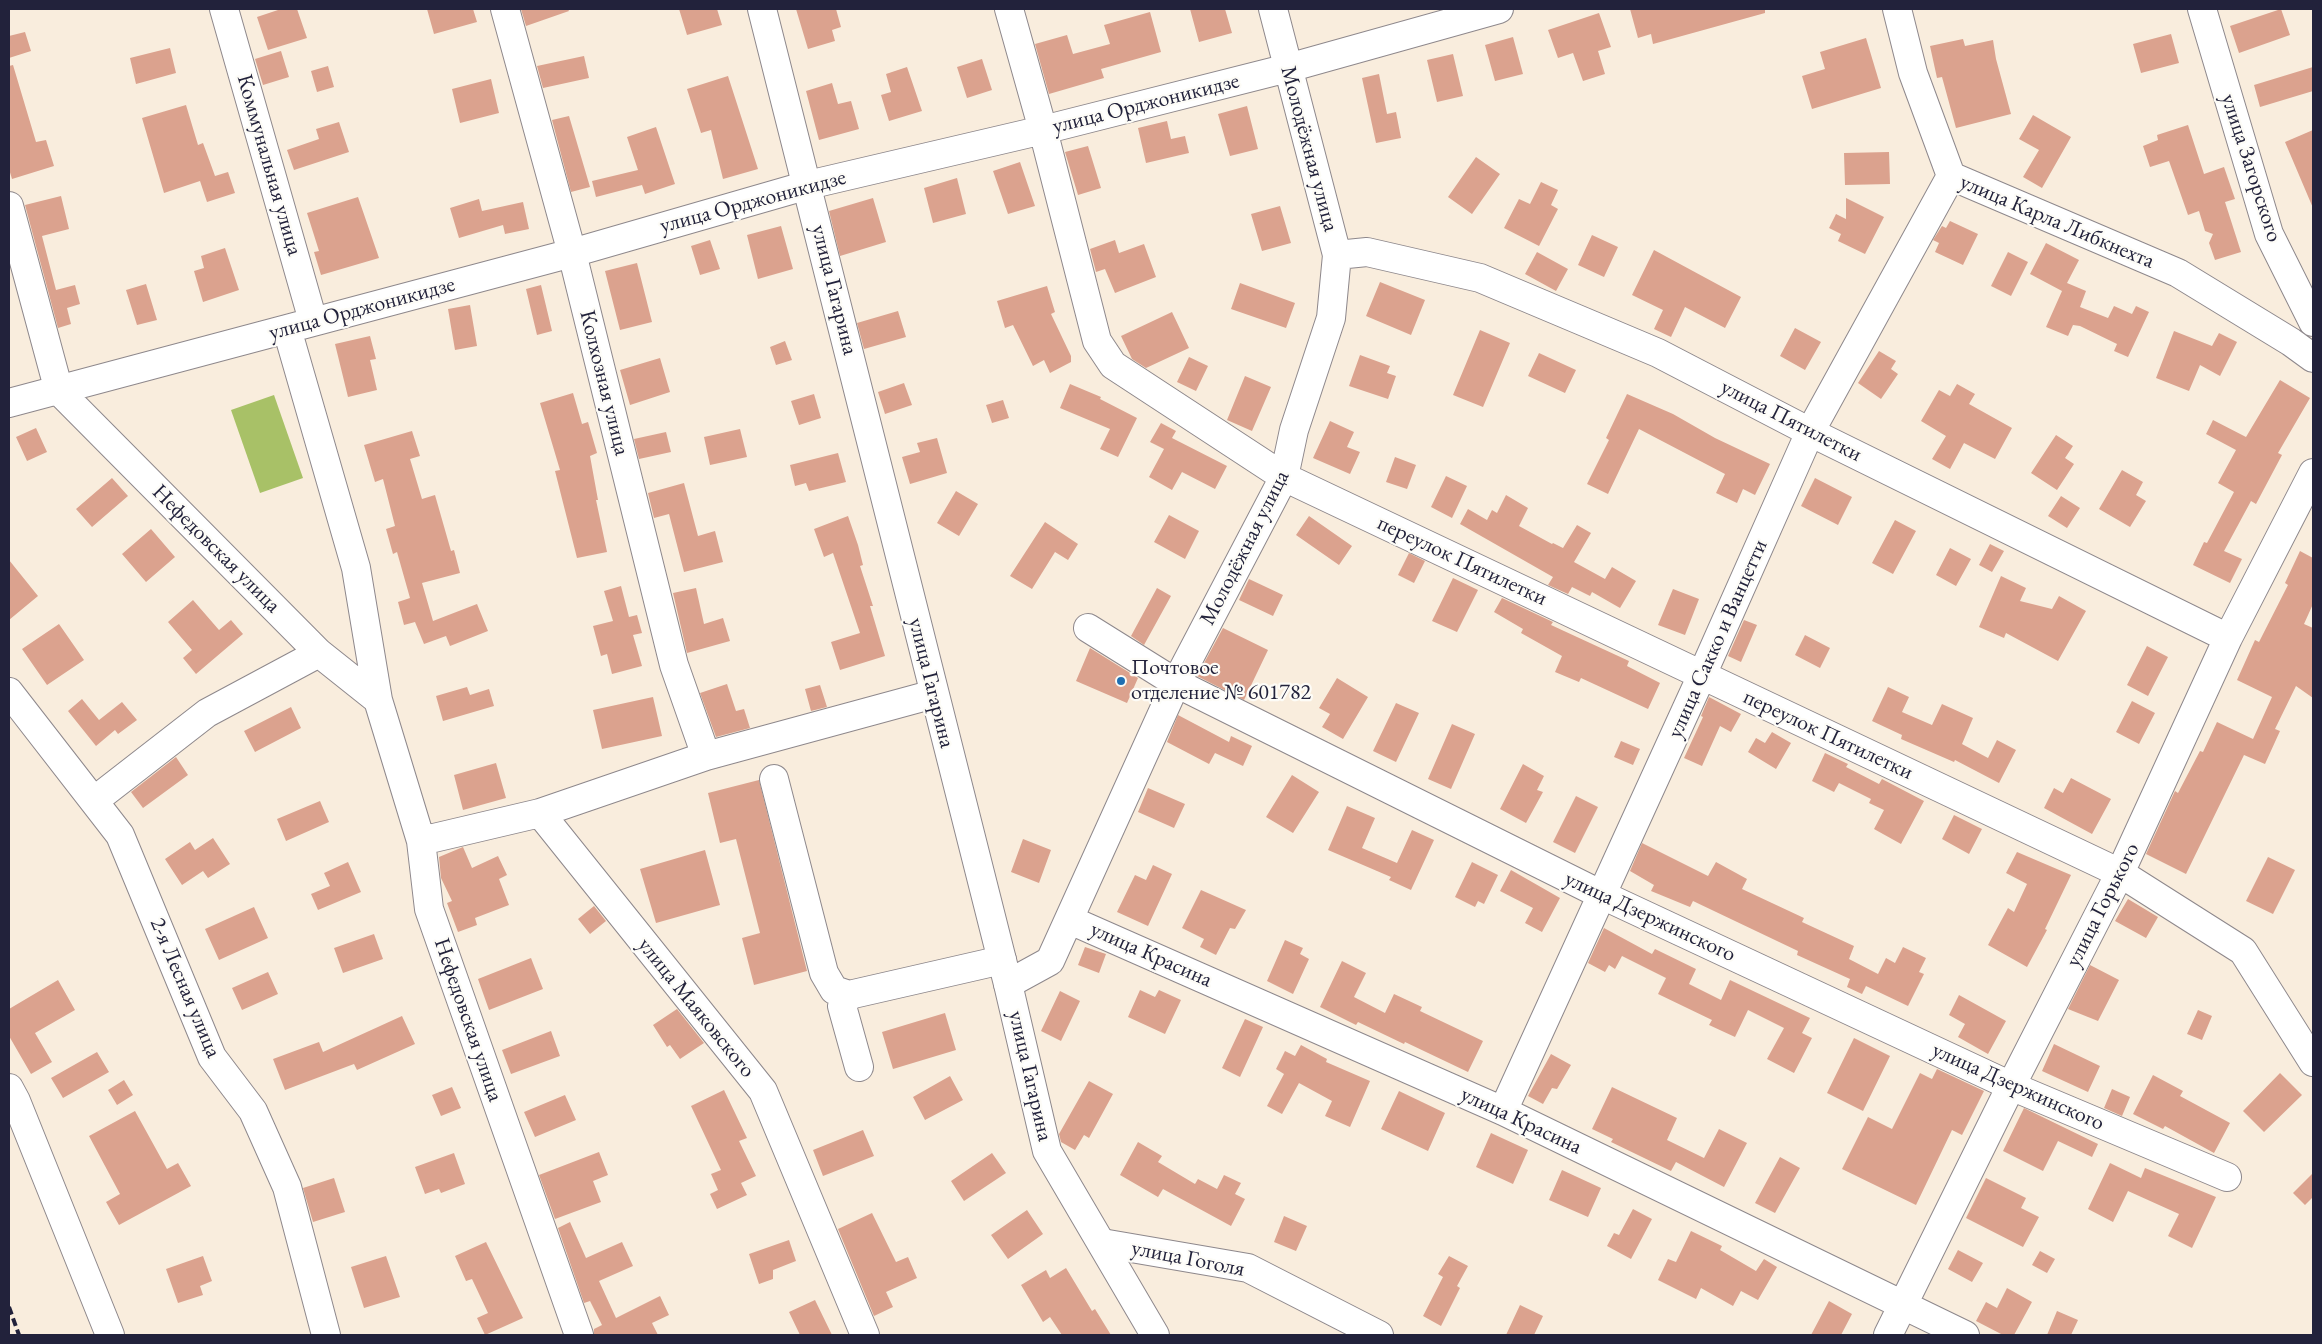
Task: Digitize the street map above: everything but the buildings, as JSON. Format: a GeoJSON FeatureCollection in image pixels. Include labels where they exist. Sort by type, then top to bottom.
{"type":"FeatureCollection","features":[{"type":"Feature","properties":{"kind":"street","name":"Коммунальная улица"},"geometry":{"type":"LineString","coordinates":[[224,9],[313,321]]}},
{"type":"Feature","properties":{"kind":"street","name":"Колхозная улица"},"geometry":{"type":"LineString","coordinates":[[505,9],[572,253],[674,664],[706,756]]}},
{"type":"Feature","properties":{"kind":"street","name":"улица Гагарина"},"geometry":{"type":"LineString","coordinates":[[762,9],[808,185],[1005,972],[1047,1150],[1155,1335]]}},
{"type":"Feature","properties":{"kind":"street","name":"переулок Пятилетки"},"geometry":{"type":"LineString","coordinates":[[1009,9],[1043,130],[1098,341],[1113,365],[1284,477],[2120,873],[2243,951],[2313,1062]]}},
{"type":"Feature","properties":{"kind":"street","name":"Молодёжная улица"},"geometry":{"type":"LineString","coordinates":[[849,995],[1005,972],[1050,961],[1176,683],[1284,477],[1294,430],[1331,318],[1337,255],[1273,9]]}},
{"type":"Feature","properties":{"kind":"street","name":"улица Орджоникидзе"},"geometry":{"type":"LineString","coordinates":[[9,404],[572,253],[808,185],[1043,130],[1288,68],[1499,9]]}},
{"type":"Feature","properties":{"kind":"street","name":"улица Карла Либкнехта"},"geometry":{"type":"LineString","coordinates":[[1897,9],[1913,73],[1951,176],[2178,273],[2291,342],[2313,358]]}},
{"type":"Feature","properties":{"kind":"street","name":"улица Загорского"},"geometry":{"type":"LineString","coordinates":[[2202,9],[2269,234],[2313,322]]}},
{"type":"Feature","properties":{"kind":"street","name":"улица Сакко и Ванцетти"},"geometry":{"type":"LineString","coordinates":[[1503,1111],[1600,894],[1702,675],[1810,432],[1951,176]]}},
{"type":"Feature","properties":{"kind":"street"},"geometry":{"type":"LineString","coordinates":[[9,206],[59,391]]}},
{"type":"Feature","properties":{"kind":"street","name":"улица Пятилетки"},"geometry":{"type":"LineString","coordinates":[[1337,255],[1367,252],[1480,278],[1658,353],[1810,432],[2228,638]]}},
{"type":"Feature","properties":{"kind":"street","name":"Нефедовская улица"},"geometry":{"type":"LineString","coordinates":[[287,329],[356,568],[378,700],[421,841],[429,909],[579,1335]]}},
{"type":"Feature","properties":{"kind":"street","name":"Нефедовская улица"},"geometry":{"type":"LineString","coordinates":[[59,391],[319,653],[378,700]]}},
{"type":"Feature","properties":{"kind":"street","name":"улица Горького"},"geometry":{"type":"LineString","coordinates":[[1888,1335],[2010,1086],[2120,873],[2228,638],[2313,472]]}},
{"type":"Feature","properties":{"kind":"street","name":"улица Дзержинского"},"geometry":{"type":"LineString","coordinates":[[1088,628],[1176,683],[1600,894],[2010,1086],[2227,1177]]}},
{"type":"Feature","properties":{"kind":"street"},"geometry":{"type":"LineString","coordinates":[[95,800],[207,713],[319,653]]}},
{"type":"Feature","properties":{"kind":"street","name":"2-я Лесная улица"},"geometry":{"type":"LineString","coordinates":[[9,692],[95,800],[120,835],[212,1058],[253,1111],[287,1187],[326,1335]]}},
{"type":"Feature","properties":{"kind":"street"},"geometry":{"type":"LineString","coordinates":[[421,841],[540,813],[706,756],[934,694]]}},
{"type":"Feature","properties":{"kind":"street"},"geometry":{"type":"LineString","coordinates":[[774,779],[824,973],[834,990],[849,995],[842,1006],[858,1067]]}},
{"type":"Feature","properties":{"kind":"street","name":"улица Маяковского"},"geometry":{"type":"LineString","coordinates":[[540,813],[762,1091],[864,1335]]}},
{"type":"Feature","properties":{"kind":"street","name":"улица Красина"},"geometry":{"type":"LineString","coordinates":[[1070,920],[1503,1111],[1965,1335]]}},
{"type":"Feature","properties":{"kind":"street"},"geometry":{"type":"LineString","coordinates":[[9,1088],[16,1101],[110,1335]]}},
{"type":"Feature","properties":{"kind":"street","name":"улица Гоголя"},"geometry":{"type":"LineString","coordinates":[[1102,1243],[1248,1268],[1379,1335]]}},
{"type":"Feature","properties":{"kind":"green space"},"geometry":{"type":"Polygon","coordinates":[[[274,395],[303,478],[260,493],[231,410],[274,395]]]}},
{"type":"Feature","properties":{"kind":"railway"},"geometry":{"type":"LineString","coordinates":[[9,1307],[19,1335]]}},
{"type":"Feature","properties":{"kind":"place","name":"Почтовое отделение № 601782"},"geometry":{"type":"Point","coordinates":[1121,681]}}]}
